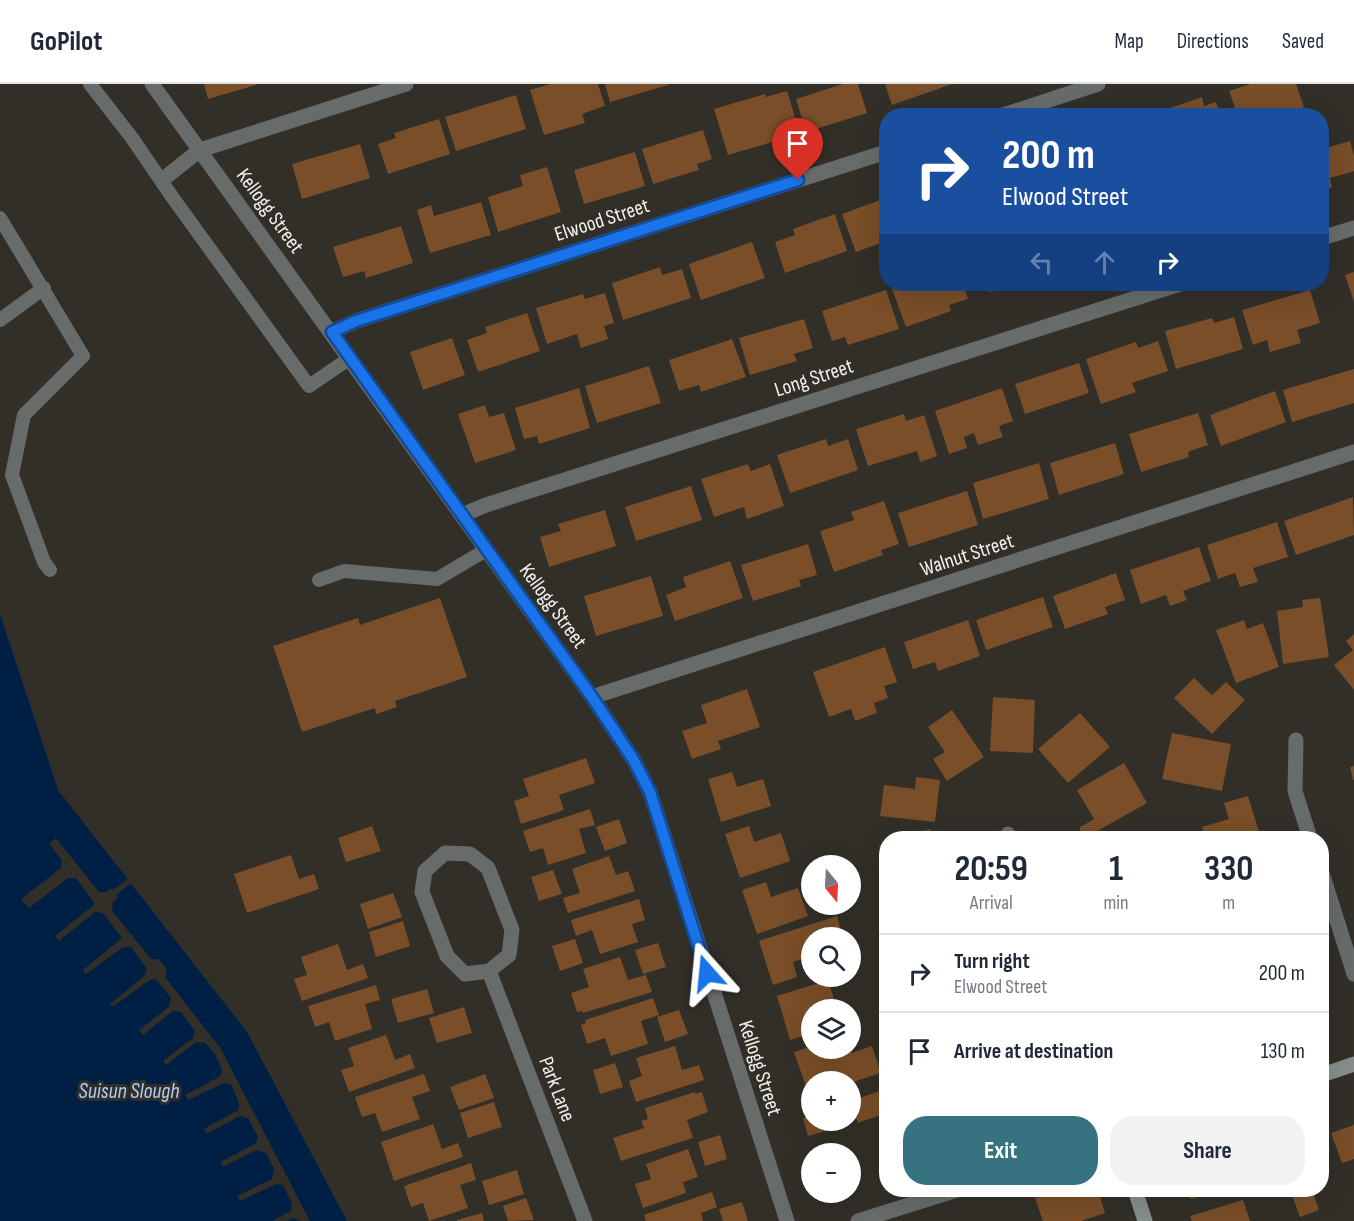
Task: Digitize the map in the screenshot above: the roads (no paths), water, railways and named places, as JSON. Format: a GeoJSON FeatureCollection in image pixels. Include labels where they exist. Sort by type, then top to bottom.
{"type":"FeatureCollection","features":[{"type":"Feature","properties":{"kind":"main road"},"geometry":{"type":"LineString","coordinates":[[1329,1073],[1354,1064]]}},
{"type":"Feature","properties":{"kind":"main road"},"geometry":{"type":"LineString","coordinates":[[1137,1197],[1145,1221]]}},
{"type":"Feature","properties":{"kind":"street","name":"Kellogg Street"},"geometry":{"type":"LineString","coordinates":[[152,84],[332,332],[592,697],[633,759],[650,792],[787,1221]]}},
{"type":"Feature","properties":{"kind":"street"},"geometry":{"type":"LineString","coordinates":[[162,180],[200,150],[406,84]]}},
{"type":"Feature","properties":{"kind":"street"},"geometry":{"type":"LineString","coordinates":[[1024,108],[1098,84]]}},
{"type":"Feature","properties":{"kind":"street","name":"Elwood Street"},"geometry":{"type":"LineString","coordinates":[[332,332],[356,321],[879,154]]}},
{"type":"Feature","properties":{"kind":"street"},"geometry":{"type":"LineString","coordinates":[[1329,236],[1354,228]]}},
{"type":"Feature","properties":{"kind":"street","name":"Long Street"},"geometry":{"type":"LineString","coordinates":[[462,515],[497,501],[1158,291]]}},
{"type":"Feature","properties":{"kind":"street","name":"Walnut Street"},"geometry":{"type":"LineString","coordinates":[[592,697],[1354,452]]}},
{"type":"Feature","properties":{"kind":"street"},"geometry":{"type":"LineString","coordinates":[[1296,740],[1295,791],[1308,831]]}},
{"type":"Feature","properties":{"kind":"street"},"geometry":{"type":"LineString","coordinates":[[445,853],[470,854],[488,868],[512,930],[510,955],[489,971],[465,974],[447,956],[422,892],[425,871],[445,853]]}},
{"type":"Feature","properties":{"kind":"street"},"geometry":{"type":"LineString","coordinates":[[1329,895],[1354,974]]}},
{"type":"Feature","properties":{"kind":"street","name":"Park Lane"},"geometry":{"type":"LineString","coordinates":[[489,971],[585,1221]]}},
{"type":"Feature","properties":{"kind":"street"},"geometry":{"type":"LineString","coordinates":[[858,1221],[935,1197]]}},
{"type":"Feature","properties":{"kind":"lane"},"geometry":{"type":"LineString","coordinates":[[90,84],[162,180],[309,386],[350,358]]}},
{"type":"Feature","properties":{"kind":"lane"},"geometry":{"type":"LineString","coordinates":[[0,218],[4,234],[44,288],[82,356],[24,415],[12,475],[44,562],[50,570]]}},
{"type":"Feature","properties":{"kind":"lane"},"geometry":{"type":"LineString","coordinates":[[0,320],[44,288]]}},
{"type":"Feature","properties":{"kind":"lane"},"geometry":{"type":"LineString","coordinates":[[319,580],[344,570],[437,579],[486,550]]}},
{"type":"Feature","properties":{"kind":"water","name":"Suisun Slough"},"geometry":{"type":"Polygon","coordinates":[[[0,614],[58,790],[247,1032],[347,1221],[0,1221],[0,614]]]}}]}
